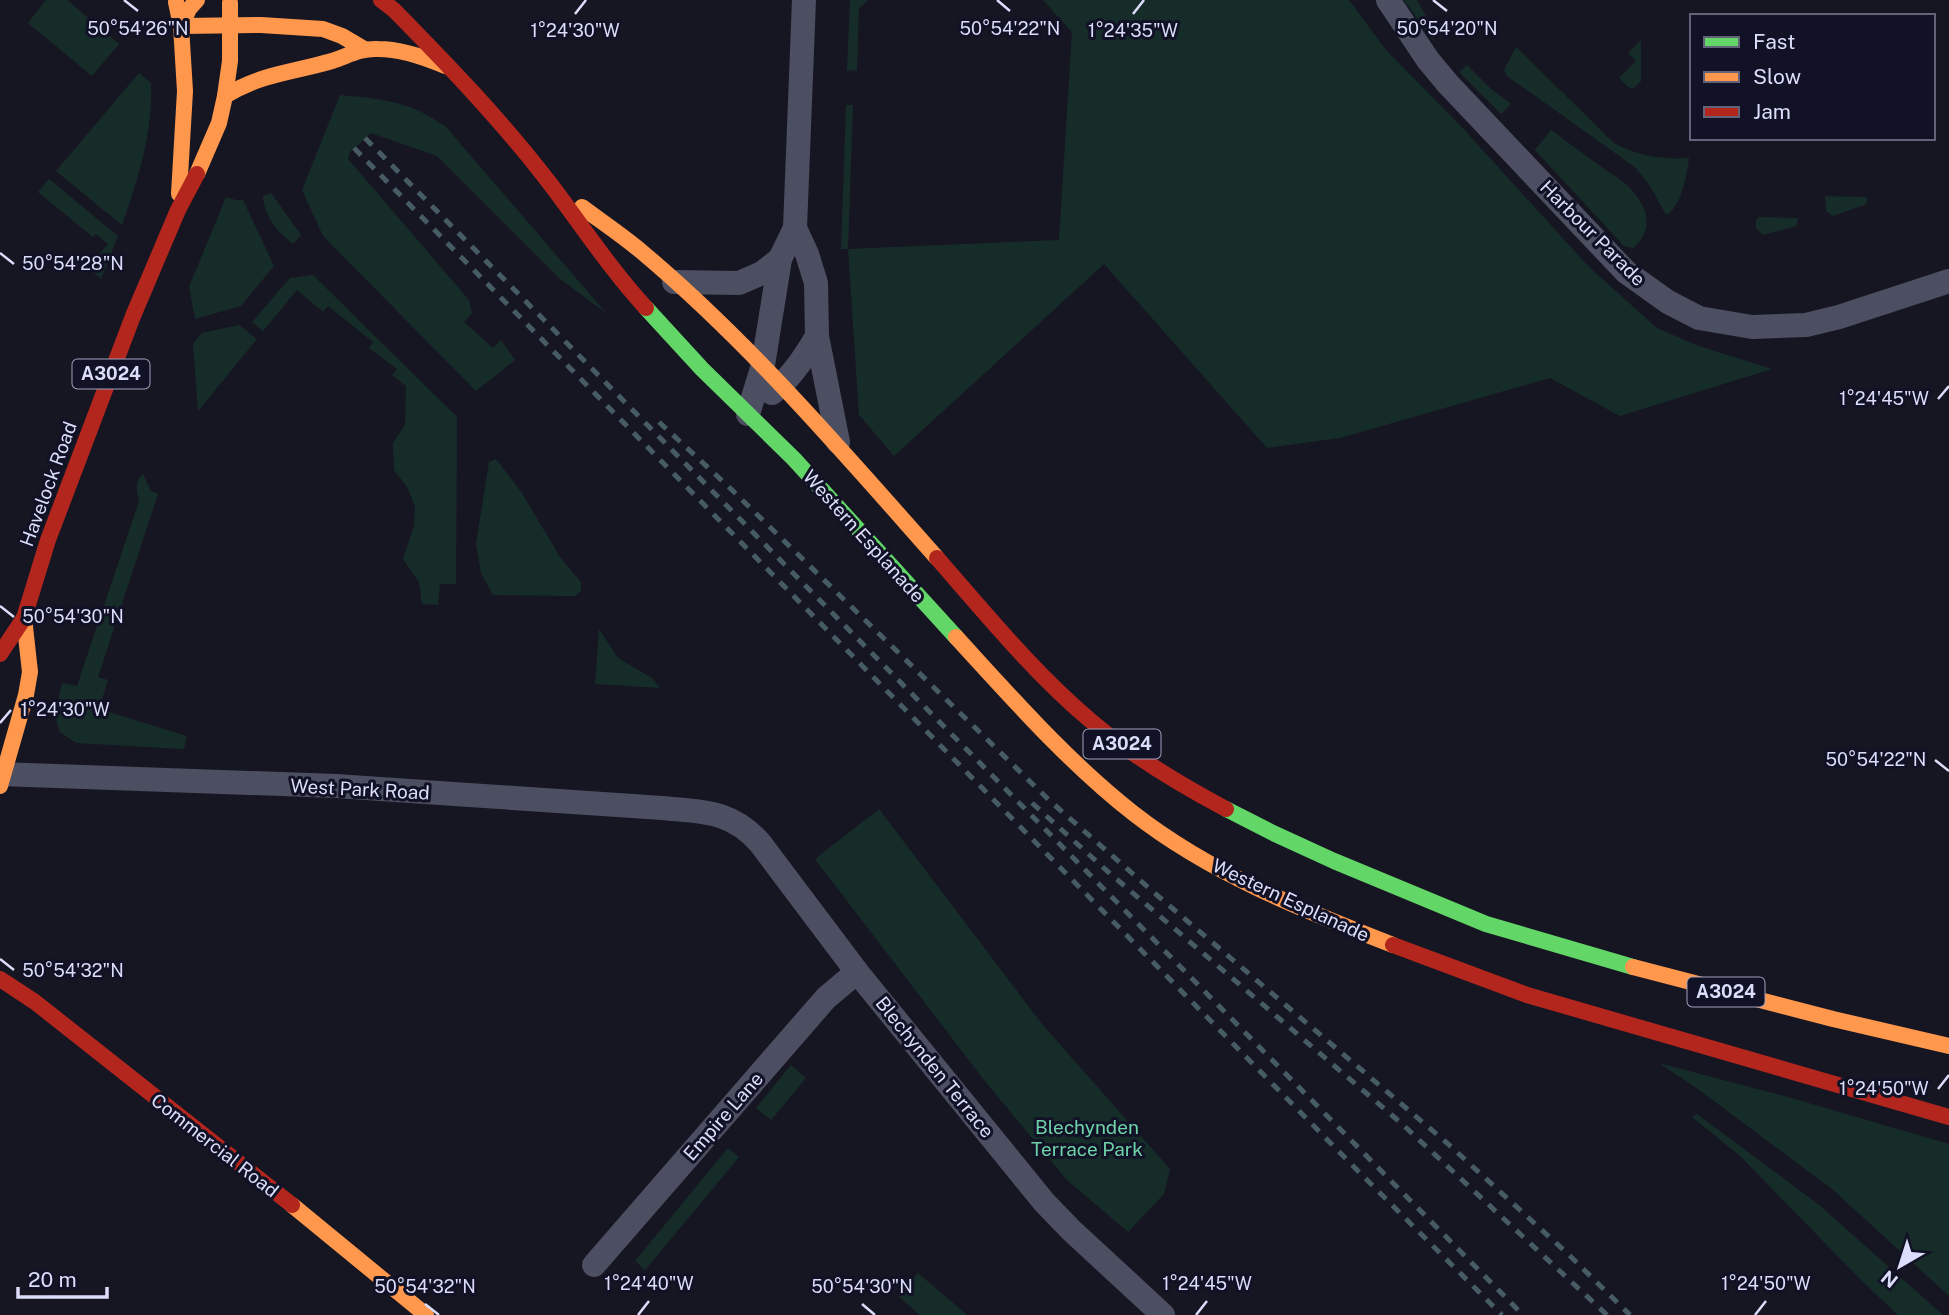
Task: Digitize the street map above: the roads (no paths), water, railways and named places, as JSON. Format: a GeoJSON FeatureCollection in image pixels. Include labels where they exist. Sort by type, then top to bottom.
{"type":"FeatureCollection","features":[{"type":"Feature","properties":{"kind":"main road","name":"Havelock Road"},"geometry":{"type":"LineString","coordinates":[[176,0],[181,26],[185,91],[178,210]]}},
{"type":"Feature","properties":{"kind":"main road"},"geometry":{"type":"LineString","coordinates":[[181,26],[197,0]]}},
{"type":"Feature","properties":{"kind":"main road","name":"Havelock Road"},"geometry":{"type":"LineString","coordinates":[[0,653],[24,618],[48,540],[133,316],[219,123],[230,61],[230,0]]}},
{"type":"Feature","properties":{"kind":"main road","name":"Western Esplanade"},"geometry":{"type":"LineString","coordinates":[[381,0],[394,10],[471,90],[547,180],[622,282],[702,369],[794,459],[1007,693],[1087,774],[1134,814],[1187,850],[1241,881],[1297,907],[1424,957],[1527,995],[1949,1117]]}},
{"type":"Feature","properties":{"kind":"main road","name":"Western Esplanade"},"geometry":{"type":"LineString","coordinates":[[181,26],[230,24],[323,29],[364,49],[393,50],[418,55],[450,69]]}},
{"type":"Feature","properties":{"kind":"main road","name":"A3024"},"geometry":{"type":"LineString","coordinates":[[225,96],[265,75],[331,61],[364,49]]}},
{"type":"Feature","properties":{"kind":"main road","name":"Western Esplanade"},"geometry":{"type":"LineString","coordinates":[[547,180],[641,251],[729,331],[782,385],[1034,666],[1092,722],[1149,764],[1217,804],[1334,861],[1486,924],[1664,976],[1949,1046]]}},
{"type":"Feature","properties":{"kind":"main road","name":"Havelock Road"},"geometry":{"type":"LineString","coordinates":[[1,778],[26,695],[30,672],[24,618]]}},
{"type":"Feature","properties":{"kind":"main road","name":"Commercial Road"},"geometry":{"type":"LineString","coordinates":[[0,979],[35,1002],[271,1188],[426,1315]]}},
{"type":"Feature","properties":{"kind":"street","name":"Western Esplanade"},"geometry":{"type":"LineString","coordinates":[[748,414],[763,365],[780,259],[795,228],[804,0]]}},
{"type":"Feature","properties":{"kind":"street","name":"Harbour Parade"},"geometry":{"type":"LineString","coordinates":[[1388,0],[1404,27],[1448,84],[1626,272],[1668,302],[1699,318],[1752,327],[1806,325],[1949,281]]}},
{"type":"Feature","properties":{"kind":"street","name":"Western Esplanade"},"geometry":{"type":"LineString","coordinates":[[795,228],[816,283],[817,336],[840,450]]}},
{"type":"Feature","properties":{"kind":"street"},"geometry":{"type":"LineString","coordinates":[[674,282],[739,283],[761,273],[780,259]]}},
{"type":"Feature","properties":{"kind":"street"},"geometry":{"type":"LineString","coordinates":[[748,414],[782,385],[807,354],[817,336]]}},
{"type":"Feature","properties":{"kind":"street","name":"West Park Road"},"geometry":{"type":"LineString","coordinates":[[1,778],[336,786],[649,807],[717,815]]}},
{"type":"Feature","properties":{"kind":"street","name":"Blechynden Terrace"},"geometry":{"type":"LineString","coordinates":[[717,815],[730,819],[752,834],[857,972],[1044,1202],[1163,1315]]}},
{"type":"Feature","properties":{"kind":"street","name":"Empire Lane"},"geometry":{"type":"LineString","coordinates":[[594,1265],[826,998],[857,972]]}},
{"type":"Feature","properties":{"kind":"railway"},"geometry":{"type":"LineString","coordinates":[[365,138],[1523,1315]]}},
{"type":"Feature","properties":{"kind":"railway"},"geometry":{"type":"LineString","coordinates":[[354,148],[1502,1315]]}},
{"type":"Feature","properties":{"kind":"railway"},"geometry":{"type":"LineString","coordinates":[[659,422],[1050,801],[1447,1143],[1630,1315]]}},
{"type":"Feature","properties":{"kind":"railway"},"geometry":{"type":"LineString","coordinates":[[1032,803],[1106,870],[1401,1123],[1607,1315]]}},
{"type":"Feature","properties":{"kind":"park label","name":"Blechynden Terrace Park"},"geometry":{"type":"Point","coordinates":[1087,1138]}}]}
